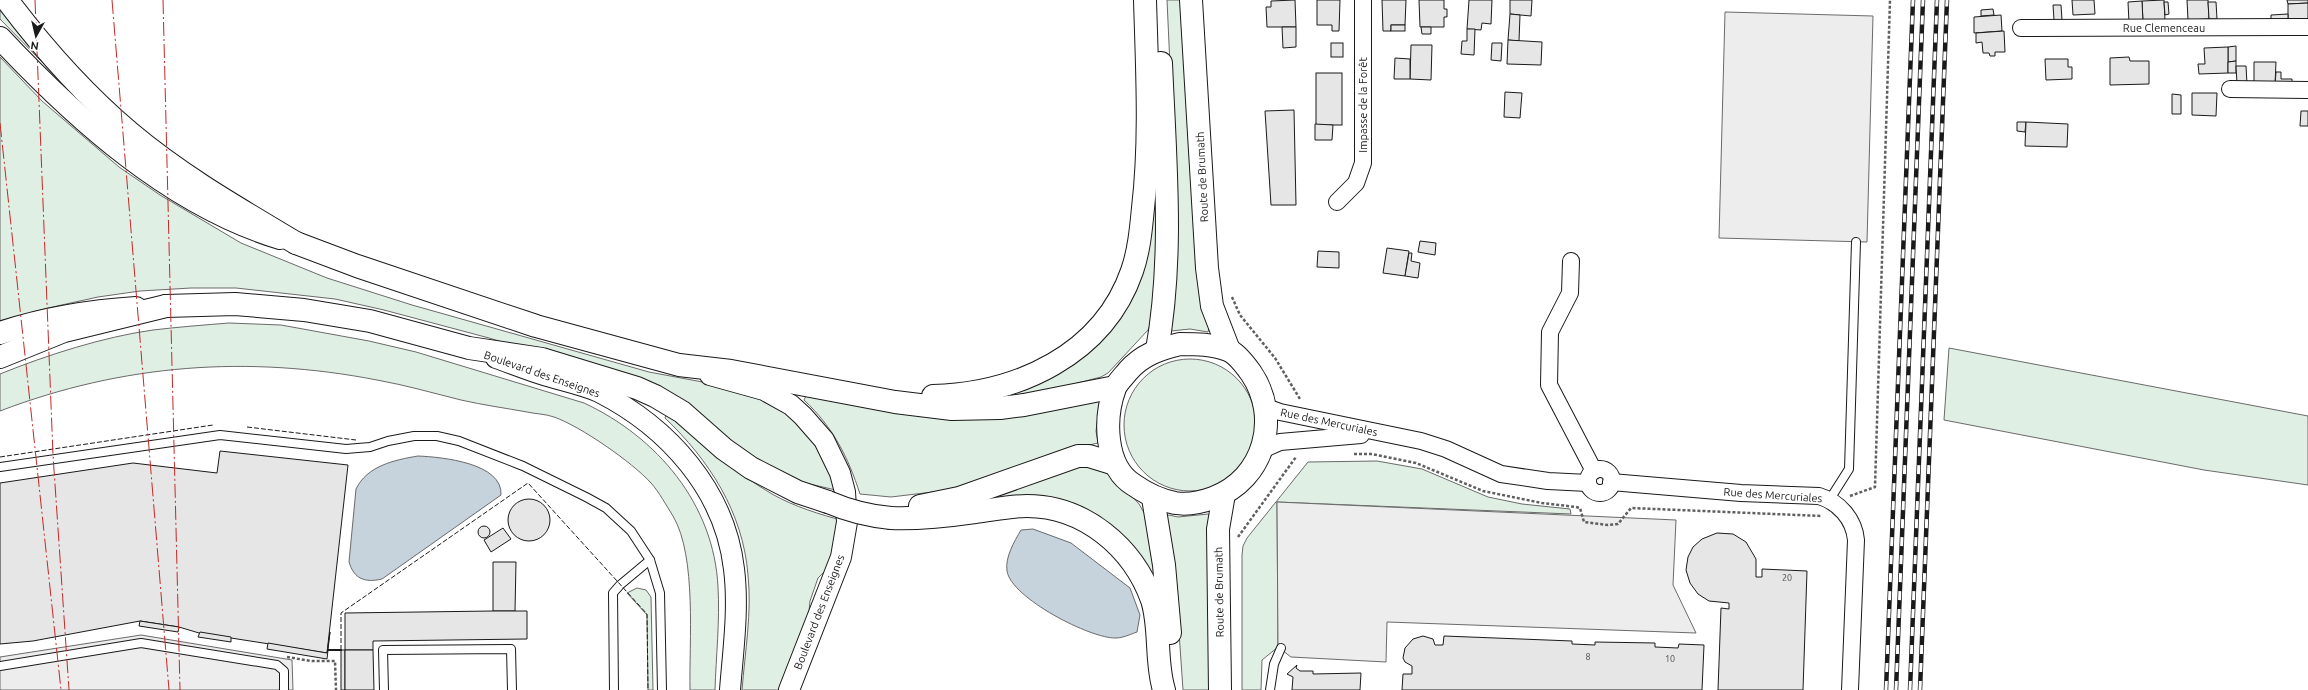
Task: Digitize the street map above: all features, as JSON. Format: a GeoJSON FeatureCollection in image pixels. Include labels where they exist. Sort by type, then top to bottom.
{"type":"FeatureCollection","features":[{"type":"Feature","properties":{"kind":"main road"},"geometry":{"type":"LineString","coordinates":[[7,0],[28,29],[77,83],[130,133],[220,199],[296,243]]}},
{"type":"Feature","properties":{"kind":"main road"},"geometry":{"type":"LineString","coordinates":[[781,380],[932,396],[975,392],[1000,387],[1042,371],[1062,360],[1097,331],[1118,302],[1132,270],[1141,232],[1146,186],[1148,135],[1145,0]]}},
{"type":"Feature","properties":{"kind":"main road"},"geometry":{"type":"LineString","coordinates":[[1157,350],[1164,295],[1166,234],[1158,0]]}},
{"type":"Feature","properties":{"kind":"main road","name":"Route de Brumath"},"geometry":{"type":"LineString","coordinates":[[1191,0],[1207,268],[1212,306],[1229,350]]}},
{"type":"Feature","properties":{"kind":"main road"},"geometry":{"type":"LineString","coordinates":[[0,38],[48,89],[117,149],[183,193],[222,215],[249,229],[296,243],[529,324],[680,365],[781,380],[902,403],[952,409],[1000,408],[1024,405],[1115,388]]}},
{"type":"Feature","properties":{"kind":"main road"},"geometry":{"type":"LineString","coordinates":[[0,333],[61,316],[91,310],[235,304],[304,310],[370,322],[469,348],[542,359],[637,388],[655,396],[682,412],[724,449],[751,468],[781,484],[848,510],[870,516],[891,514],[933,518],[1026,506],[1056,510],[1090,524],[1120,548],[1145,583],[1152,602],[1159,672],[1164,690]]}},
{"type":"Feature","properties":{"kind":"main road"},"geometry":{"type":"LineString","coordinates":[[0,357],[64,331],[166,306]]}},
{"type":"Feature","properties":{"kind":"main road"},"geometry":{"type":"LineString","coordinates":[[1180,344],[1203,344],[1229,350],[1248,368],[1259,385],[1266,407],[1268,422],[1262,450],[1253,467],[1240,482],[1224,494],[1201,502],[1176,503],[1153,498],[1130,483],[1115,464],[1108,439],[1109,413],[1115,388],[1128,371],[1144,357],[1157,350],[1180,344]]}},
{"type":"Feature","properties":{"kind":"main road"},"geometry":{"type":"LineString","coordinates":[[891,514],[914,507],[959,498],[1078,456],[1089,456],[1115,464]]}},
{"type":"Feature","properties":{"kind":"main road","name":"Route de Brumath"},"geometry":{"type":"LineString","coordinates":[[1220,690],[1218,529],[1224,494]]}},
{"type":"Feature","properties":{"kind":"main road"},"geometry":{"type":"LineString","coordinates":[[1153,498],[1158,519],[1168,601],[1172,671],[1171,690]]}},
{"type":"Feature","properties":{"kind":"street","name":"Impasse de la Forêt"},"geometry":{"type":"LineString","coordinates":[[1337,202],[1356,183],[1363,163],[1363,0]]}},
{"type":"Feature","properties":{"kind":"street","name":"Rue Clemenceau"},"geometry":{"type":"LineString","coordinates":[[2020,28],[2308,27]]}},
{"type":"Feature","properties":{"kind":"street"},"geometry":{"type":"LineString","coordinates":[[2230,89],[2308,90]]}},
{"type":"Feature","properties":{"kind":"street"},"geometry":{"type":"LineString","coordinates":[[1571,261],[1570,293],[1550,332],[1549,385],[1591,477]]}},
{"type":"Feature","properties":{"kind":"street","name":"Boulevard des Enseignes"},"geometry":{"type":"LineString","coordinates":[[469,348],[598,392],[646,421],[687,460],[711,496],[724,527],[734,569],[735,610],[730,690]]}},
{"type":"Feature","properties":{"kind":"street","name":"Boulevard des Enseignes"},"geometry":{"type":"LineString","coordinates":[[680,365],[764,390],[790,405],[803,416],[824,440],[840,474],[845,492],[847,522],[845,540],[834,574],[789,690]]}},
{"type":"Feature","properties":{"kind":"street","name":"Rue des Mercuriales"},"geometry":{"type":"LineString","coordinates":[[1266,407],[1446,449],[1500,474],[1548,481],[1591,477],[1592,490],[1599,493],[1608,489],[1611,482],[1741,493],[1809,495],[1830,499],[1847,515],[1856,533],[1850,690]]}},
{"type":"Feature","properties":{"kind":"street","name":"Rue des Mercuriales"},"geometry":{"type":"LineString","coordinates":[[1262,450],[1280,442],[1351,435],[1391,436]]}},
{"type":"Feature","properties":{"kind":"lane"},"geometry":{"type":"LineString","coordinates":[[1830,499],[1849,469],[1856,242]]}},
{"type":"Feature","properties":{"kind":"lane"},"geometry":{"type":"LineString","coordinates":[[0,467],[220,435],[358,450],[401,437],[442,437],[459,440],[523,466],[596,502],[631,531],[650,560],[658,582],[661,604],[662,690]]}},
{"type":"Feature","properties":{"kind":"lane"},"geometry":{"type":"LineString","coordinates":[[614,690],[613,593],[650,560]]}},
{"type":"Feature","properties":{"kind":"lane"},"geometry":{"type":"LineString","coordinates":[[0,666],[141,643],[277,666],[284,671],[284,690]]}},
{"type":"Feature","properties":{"kind":"lane"},"geometry":{"type":"LineString","coordinates":[[1270,690],[1274,664],[1282,648]]}},
{"type":"Feature","properties":{"kind":"lane"},"geometry":{"type":"LineString","coordinates":[[384,690],[383,650],[511,649],[512,690]]}},
{"type":"Feature","properties":{"kind":"path"},"geometry":{"type":"LineString","coordinates":[[1874,487],[1890,0]]}},
{"type":"Feature","properties":{"kind":"path"},"geometry":{"type":"LineString","coordinates":[[1232,295],[1233,302],[1249,327],[1276,358],[1290,380],[1301,402],[1300,416]]}},
{"type":"Feature","properties":{"kind":"path"},"geometry":{"type":"LineString","coordinates":[[1236,540],[1299,451]]}},
{"type":"Feature","properties":{"kind":"green space"},"geometry":{"type":"Polygon","coordinates":[[[1167,0],[1181,0],[1209,328],[1208,332],[1190,329],[1171,331],[1170,329],[1175,175],[1167,0]]]}},
{"type":"Feature","properties":{"kind":"green space"},"geometry":{"type":"Polygon","coordinates":[[[0,7],[44,64],[0,19],[0,7]]]}},
{"type":"Feature","properties":{"kind":"green space"},"geometry":{"type":"Polygon","coordinates":[[[0,57],[42,101],[119,167],[160,195],[241,243],[327,278],[412,305],[649,372],[724,386],[778,404],[818,442],[840,491],[788,479],[580,365],[489,338],[384,310],[335,299],[236,288],[191,288],[140,291],[98,297],[48,308],[0,321],[0,57]]]}},
{"type":"Feature","properties":{"kind":"green space"},"geometry":{"type":"Polygon","coordinates":[[[1156,166],[1156,275],[1151,323],[1148,330],[1108,373],[1101,377],[1043,392],[1002,398],[1007,393],[1098,342],[1156,166]]]}},
{"type":"Feature","properties":{"kind":"green space"},"geometry":{"type":"Polygon","coordinates":[[[229,323],[281,325],[369,341],[416,352],[584,403],[611,417],[635,434],[657,454],[677,477],[693,501],[706,528],[714,557],[718,587],[715,690],[690,690],[691,625],[689,576],[681,533],[673,516],[660,494],[651,483],[619,455],[591,436],[554,417],[469,402],[388,382],[329,372],[233,366],[186,368],[139,374],[93,383],[46,395],[0,411],[0,374],[18,367],[95,342],[134,333],[229,323]]]}},
{"type":"Feature","properties":{"kind":"green space"},"geometry":{"type":"Polygon","coordinates":[[[1949,348],[2308,416],[2308,485],[2204,470],[1944,420],[1949,348]]]}},
{"type":"Feature","properties":{"kind":"green space"},"geometry":{"type":"Polygon","coordinates":[[[1196,359],[1215,364],[1227,370],[1237,378],[1245,388],[1251,400],[1255,412],[1255,438],[1251,450],[1245,462],[1237,472],[1227,480],[1215,486],[1203,490],[1184,491],[1165,486],[1153,480],[1143,472],[1135,462],[1129,450],[1125,438],[1124,419],[1129,400],[1135,388],[1143,378],[1153,370],[1165,364],[1177,360],[1196,359]]]}},
{"type":"Feature","properties":{"kind":"green space"},"geometry":{"type":"Polygon","coordinates":[[[808,392],[1100,401],[1096,431],[1098,443],[1054,453],[965,485],[941,491],[891,497],[860,494],[845,455],[838,443],[823,421],[804,400],[808,392]]]}},
{"type":"Feature","properties":{"kind":"green space"},"geometry":{"type":"Polygon","coordinates":[[[667,413],[731,466],[772,494],[816,513],[844,521],[834,562],[818,578],[810,601],[808,622],[782,690],[742,690],[749,618],[749,589],[745,552],[731,509],[721,489],[696,451],[665,418],[667,413]]]}},
{"type":"Feature","properties":{"kind":"green space"},"geometry":{"type":"Polygon","coordinates":[[[1377,461],[1422,469],[1488,497],[1522,504],[1570,509],[1571,514],[1277,502],[1278,647],[1262,660],[1261,690],[1242,690],[1242,555],[1243,546],[1247,538],[1308,462],[1377,461]]]}},
{"type":"Feature","properties":{"kind":"green space"},"geometry":{"type":"Polygon","coordinates":[[[1073,465],[1106,467],[1139,504],[1147,518],[1158,586],[1107,527],[970,502],[1073,465]]]}},
{"type":"Feature","properties":{"kind":"green space"},"geometry":{"type":"Polygon","coordinates":[[[1208,514],[1210,516],[1210,690],[1183,690],[1176,589],[1167,516],[1178,517],[1208,514]]]}},
{"type":"Feature","properties":{"kind":"green space"},"geometry":{"type":"Polygon","coordinates":[[[637,588],[646,590],[651,597],[653,690],[648,690],[647,615],[627,593],[637,588]]]}},
{"type":"Feature","properties":{"kind":"shaded area"},"geometry":{"type":"Polygon","coordinates":[[[1725,12],[1873,16],[1867,242],[1719,238],[1725,12]]]}},
{"type":"Feature","properties":{"kind":"shaded area"},"geometry":{"type":"Polygon","coordinates":[[[418,456],[455,460],[482,469],[492,476],[499,484],[501,495],[382,579],[365,580],[357,576],[351,568],[349,562],[356,489],[367,475],[382,465],[418,456]]]}},
{"type":"Feature","properties":{"kind":"shaded area"},"geometry":{"type":"Polygon","coordinates":[[[1277,502],[1676,520],[1673,585],[1696,633],[1387,622],[1386,662],[1291,657],[1278,647],[1277,502]]]}},
{"type":"Feature","properties":{"kind":"shaded area"},"geometry":{"type":"Polygon","coordinates":[[[1033,529],[1071,543],[1130,588],[1140,615],[1137,632],[1124,637],[1116,638],[1104,637],[1089,632],[1054,615],[1022,593],[1012,582],[1007,571],[1007,560],[1021,530],[1033,529]]]}},
{"type":"Feature","properties":{"kind":"shaded area"},"geometry":{"type":"Polygon","coordinates":[[[141,635],[292,660],[293,690],[0,690],[0,657],[141,635]]]}},
{"type":"Feature","properties":{"kind":"building"},"geometry":{"type":"Polygon","coordinates":[[[1295,0],[1296,27],[1267,27],[1266,7],[1271,7],[1271,1],[1295,0]]]}},
{"type":"Feature","properties":{"kind":"building"},"geometry":{"type":"Polygon","coordinates":[[[1317,0],[1340,0],[1339,31],[1332,31],[1332,25],[1317,25],[1317,0]]]}},
{"type":"Feature","properties":{"kind":"building"},"geometry":{"type":"Polygon","coordinates":[[[1382,0],[1406,0],[1405,25],[1391,25],[1391,31],[1383,31],[1382,0]]]}},
{"type":"Feature","properties":{"kind":"building"},"geometry":{"type":"Polygon","coordinates":[[[1419,0],[1444,0],[1444,9],[1447,9],[1447,17],[1444,17],[1444,27],[1420,27],[1419,0]]]}},
{"type":"Feature","properties":{"kind":"building"},"geometry":{"type":"Polygon","coordinates":[[[1469,0],[1492,0],[1491,24],[1482,23],[1481,30],[1467,29],[1469,0]]]}},
{"type":"Feature","properties":{"kind":"building"},"geometry":{"type":"Polygon","coordinates":[[[1510,0],[1532,0],[1531,16],[1510,14],[1510,0]]]}},
{"type":"Feature","properties":{"kind":"building"},"geometry":{"type":"Polygon","coordinates":[[[2072,0],[2094,0],[2095,14],[2073,15],[2072,0]]]}},
{"type":"Feature","properties":{"kind":"building"},"geometry":{"type":"Polygon","coordinates":[[[2164,0],[2165,21],[2143,22],[2142,1],[2164,0]]]}},
{"type":"Feature","properties":{"kind":"building"},"geometry":{"type":"Polygon","coordinates":[[[2187,0],[2208,0],[2209,19],[2188,20],[2187,0]]]}},
{"type":"Feature","properties":{"kind":"building"},"geometry":{"type":"Polygon","coordinates":[[[2287,0],[2308,0],[2308,3],[2288,4],[2287,0]]]}},
{"type":"Feature","properties":{"kind":"building"},"geometry":{"type":"Polygon","coordinates":[[[2142,1],[2143,22],[2129,23],[2128,2],[2142,1]]]}},
{"type":"Feature","properties":{"kind":"building"},"geometry":{"type":"Polygon","coordinates":[[[2164,2],[2168,2],[2169,14],[2165,15],[2164,2]]]}},
{"type":"Feature","properties":{"kind":"building"},"geometry":{"type":"Polygon","coordinates":[[[2208,2],[2216,2],[2217,19],[2209,19],[2208,2]]]}},
{"type":"Feature","properties":{"kind":"building"},"geometry":{"type":"Polygon","coordinates":[[[2308,3],[2308,20],[2288,21],[2288,4],[2308,3]]]}},
{"type":"Feature","properties":{"kind":"building"},"geometry":{"type":"Polygon","coordinates":[[[2053,5],[2061,5],[2062,20],[2054,20],[2053,5]]]}},
{"type":"Feature","properties":{"kind":"building"},"geometry":{"type":"Polygon","coordinates":[[[1993,9],[1994,15],[1981,16],[1981,10],[1993,9]]]}},
{"type":"Feature","properties":{"kind":"building"},"geometry":{"type":"Polygon","coordinates":[[[1510,14],[1520,15],[1519,41],[1508,40],[1510,14]]]}},
{"type":"Feature","properties":{"kind":"building"},"geometry":{"type":"Polygon","coordinates":[[[2288,14],[2288,21],[2271,22],[2271,15],[2288,14]]]}},
{"type":"Feature","properties":{"kind":"building"},"geometry":{"type":"Polygon","coordinates":[[[2001,15],[2002,31],[1974,33],[1974,17],[2001,15]]]}},
{"type":"Feature","properties":{"kind":"building"},"geometry":{"type":"Polygon","coordinates":[[[1391,25],[1405,25],[1405,31],[1391,31],[1391,25]]]}},
{"type":"Feature","properties":{"kind":"building"},"geometry":{"type":"Polygon","coordinates":[[[1282,27],[1296,27],[1296,47],[1283,48],[1282,27]]]}},
{"type":"Feature","properties":{"kind":"building"},"geometry":{"type":"Polygon","coordinates":[[[1421,27],[1431,27],[1431,34],[1422,34],[1421,27]]]}},
{"type":"Feature","properties":{"kind":"building"},"geometry":{"type":"Polygon","coordinates":[[[1467,29],[1475,29],[1474,55],[1461,54],[1462,41],[1467,41],[1467,29]]]}},
{"type":"Feature","properties":{"kind":"building"},"geometry":{"type":"Polygon","coordinates":[[[2004,31],[2005,52],[1995,52],[1995,56],[1990,56],[1989,53],[1983,53],[1982,42],[1976,43],[1976,33],[2004,31]]]}},
{"type":"Feature","properties":{"kind":"building"},"geometry":{"type":"Polygon","coordinates":[[[1508,40],[1542,42],[1541,65],[1507,64],[1508,40]]]}},
{"type":"Feature","properties":{"kind":"building"},"geometry":{"type":"Polygon","coordinates":[[[1331,43],[1343,43],[1343,57],[1331,57],[1331,43]]]}},
{"type":"Feature","properties":{"kind":"building"},"geometry":{"type":"Polygon","coordinates":[[[1492,43],[1502,43],[1501,61],[1491,60],[1492,43]]]}},
{"type":"Feature","properties":{"kind":"building"},"geometry":{"type":"Polygon","coordinates":[[[1411,45],[1432,45],[1431,80],[1410,79],[1411,45]]]}},
{"type":"Feature","properties":{"kind":"building"},"geometry":{"type":"Polygon","coordinates":[[[2236,46],[2236,61],[2228,62],[2228,47],[2236,46]]]}},
{"type":"Feature","properties":{"kind":"building"},"geometry":{"type":"Polygon","coordinates":[[[2228,47],[2228,73],[2199,74],[2198,64],[2205,64],[2204,48],[2228,47]]]}},
{"type":"Feature","properties":{"kind":"building"},"geometry":{"type":"Polygon","coordinates":[[[2129,57],[2130,61],[2149,61],[2149,84],[2110,85],[2110,58],[2129,57]]]}},
{"type":"Feature","properties":{"kind":"building"},"geometry":{"type":"Polygon","coordinates":[[[1395,58],[1410,59],[1410,79],[1394,79],[1395,58]]]}},
{"type":"Feature","properties":{"kind":"building"},"geometry":{"type":"Polygon","coordinates":[[[2045,59],[2068,59],[2068,67],[2072,67],[2072,79],[2046,80],[2045,59]]]}},
{"type":"Feature","properties":{"kind":"building"},"geometry":{"type":"Polygon","coordinates":[[[2236,61],[2236,73],[2228,73],[2228,62],[2236,61]]]}},
{"type":"Feature","properties":{"kind":"building"},"geometry":{"type":"Polygon","coordinates":[[[2254,62],[2276,62],[2275,85],[2254,85],[2254,62]]]}},
{"type":"Feature","properties":{"kind":"building"},"geometry":{"type":"Polygon","coordinates":[[[2236,66],[2246,66],[2247,84],[2237,84],[2236,66]]]}},
{"type":"Feature","properties":{"kind":"building"},"geometry":{"type":"Polygon","coordinates":[[[2276,72],[2281,72],[2281,79],[2292,79],[2292,85],[2275,85],[2276,72]]]}},
{"type":"Feature","properties":{"kind":"building"},"geometry":{"type":"Polygon","coordinates":[[[1316,73],[1342,73],[1342,125],[1316,125],[1316,73]]]}},
{"type":"Feature","properties":{"kind":"building"},"geometry":{"type":"Polygon","coordinates":[[[1505,92],[1522,93],[1520,118],[1504,117],[1505,92]]]}},
{"type":"Feature","properties":{"kind":"building"},"geometry":{"type":"Polygon","coordinates":[[[2192,93],[2217,93],[2216,116],[2192,115],[2192,93]]]}},
{"type":"Feature","properties":{"kind":"building"},"geometry":{"type":"Polygon","coordinates":[[[2172,94],[2181,95],[2181,114],[2172,114],[2172,94]]]}},
{"type":"Feature","properties":{"kind":"building"},"geometry":{"type":"Polygon","coordinates":[[[1294,110],[1296,205],[1271,205],[1265,111],[1294,110]]]}},
{"type":"Feature","properties":{"kind":"building"},"geometry":{"type":"Polygon","coordinates":[[[2301,111],[2308,111],[2308,126],[2300,126],[2301,111]]]}},
{"type":"Feature","properties":{"kind":"building"},"geometry":{"type":"Polygon","coordinates":[[[2017,122],[2026,122],[2025,132],[2017,131],[2017,122]]]}},
{"type":"Feature","properties":{"kind":"building"},"geometry":{"type":"Polygon","coordinates":[[[2026,122],[2068,124],[2067,147],[2025,146],[2026,122]]]}},
{"type":"Feature","properties":{"kind":"building"},"geometry":{"type":"Polygon","coordinates":[[[1315,124],[1333,125],[1332,140],[1315,140],[1315,124]]]}},
{"type":"Feature","properties":{"kind":"building"},"geometry":{"type":"Polygon","coordinates":[[[1420,241],[1436,243],[1435,255],[1418,252],[1420,241]]]}},
{"type":"Feature","properties":{"kind":"building"},"geometry":{"type":"Polygon","coordinates":[[[1387,248],[1409,251],[1405,276],[1383,273],[1387,248]]]}},
{"type":"Feature","properties":{"kind":"building"},"geometry":{"type":"Polygon","coordinates":[[[1318,251],[1339,252],[1339,268],[1317,267],[1318,251]]]}},
{"type":"Feature","properties":{"kind":"building"},"geometry":{"type":"Polygon","coordinates":[[[1409,253],[1412,253],[1411,261],[1420,263],[1418,278],[1405,276],[1409,253]]]}},
{"type":"Feature","properties":{"kind":"building"},"geometry":{"type":"Polygon","coordinates":[[[220,451],[348,465],[327,653],[199,633],[179,627],[140,621],[33,641],[0,644],[0,483],[133,463],[217,473],[220,451]]]}},
{"type":"Feature","properties":{"kind":"building"},"geometry":{"type":"Polygon","coordinates":[[[525,499],[533,499],[541,502],[547,508],[550,520],[547,532],[541,538],[533,541],[525,541],[517,538],[511,532],[508,524],[508,516],[511,508],[517,502],[525,499]]]}},
{"type":"Feature","properties":{"kind":"building"},"geometry":{"type":"Polygon","coordinates":[[[482,526],[486,526],[490,532],[486,538],[482,538],[478,534],[478,530],[482,526]]]}},
{"type":"Feature","properties":{"kind":"building"},"geometry":{"type":"Polygon","coordinates":[[[503,528],[511,539],[491,552],[484,540],[503,528]]]}},
{"type":"Feature","properties":{"kind":"building"},"geometry":{"type":"Polygon","coordinates":[[[1717,533],[1733,534],[1746,542],[1756,559],[1756,577],[1762,577],[1762,569],[1807,571],[1803,690],[1718,690],[1721,608],[1729,609],[1729,603],[1709,601],[1698,594],[1690,583],[1686,570],[1688,557],[1693,547],[1702,539],[1717,533]]]}},
{"type":"Feature","properties":{"kind":"building"},"geometry":{"type":"Polygon","coordinates":[[[493,562],[516,562],[515,611],[493,611],[493,562]]]}},
{"type":"Feature","properties":{"kind":"building"},"geometry":{"type":"Polygon","coordinates":[[[527,611],[527,639],[373,641],[373,650],[345,650],[345,613],[527,611]]]}},
{"type":"Feature","properties":{"kind":"building"},"geometry":{"type":"Polygon","coordinates":[[[140,621],[179,627],[178,632],[139,626],[140,621]]]}},
{"type":"Feature","properties":{"kind":"building"},"geometry":{"type":"Polygon","coordinates":[[[200,632],[231,637],[231,642],[198,637],[200,632]]]}},
{"type":"Feature","properties":{"kind":"building"},"geometry":{"type":"Polygon","coordinates":[[[330,632],[327,659],[267,649],[268,643],[327,653],[330,632]]]}},
{"type":"Feature","properties":{"kind":"building"},"geometry":{"type":"Polygon","coordinates":[[[1423,636],[1433,639],[1435,645],[1443,645],[1444,636],[1572,641],[1572,644],[1595,645],[1595,642],[1655,643],[1655,647],[1678,648],[1679,644],[1704,645],[1702,690],[1402,690],[1403,674],[1412,674],[1412,666],[1405,662],[1403,658],[1405,648],[1413,639],[1423,636]]]}},
{"type":"Feature","properties":{"kind":"building"},"geometry":{"type":"Polygon","coordinates":[[[341,650],[345,650],[345,690],[341,690],[341,650]]]}},
{"type":"Feature","properties":{"kind":"building"},"geometry":{"type":"Polygon","coordinates":[[[345,650],[373,650],[374,690],[345,690],[345,650]]]}},
{"type":"Feature","properties":{"kind":"building"},"geometry":{"type":"Polygon","coordinates":[[[1297,665],[1296,668],[1300,671],[1313,671],[1313,674],[1361,673],[1360,690],[1292,690],[1293,677],[1287,674],[1297,665]]]}},
{"type":"Feature","properties":{"kind":"railway"},"geometry":{"type":"LineString","coordinates":[[1886,690],[1913,0]]}},
{"type":"Feature","properties":{"kind":"railway"},"geometry":{"type":"LineString","coordinates":[[1896,690],[1923,0]]}},
{"type":"Feature","properties":{"kind":"railway"},"geometry":{"type":"LineString","coordinates":[[1910,690],[1937,0]]}},
{"type":"Feature","properties":{"kind":"railway"},"geometry":{"type":"LineString","coordinates":[[1920,690],[1947,0]]}},
{"type":"Feature","properties":{"kind":"fence"},"geometry":{"type":"LineString","coordinates":[[0,457],[213,425]]}},
{"type":"Feature","properties":{"kind":"fence"},"geometry":{"type":"LineString","coordinates":[[247,427],[356,440]]}},
{"type":"Feature","properties":{"kind":"fence"},"geometry":{"type":"LineString","coordinates":[[341,650],[341,613],[528,483],[647,614],[648,690]]}},
{"type":"Feature","properties":{"kind":"wall"},"geometry":{"type":"LineString","coordinates":[[328,650],[341,650]]}},
{"type":"Feature","properties":{"kind":"power"},"geometry":{"type":"LineString","coordinates":[[35,0],[53,455],[69,690]]}},
{"type":"Feature","properties":{"kind":"power"},"geometry":{"type":"LineString","coordinates":[[112,0],[169,690]]}},
{"type":"Feature","properties":{"kind":"power"},"geometry":{"type":"LineString","coordinates":[[163,0],[180,690]]}},
{"type":"Feature","properties":{"kind":"power"},"geometry":{"type":"LineString","coordinates":[[0,123],[61,690]]}}]}
